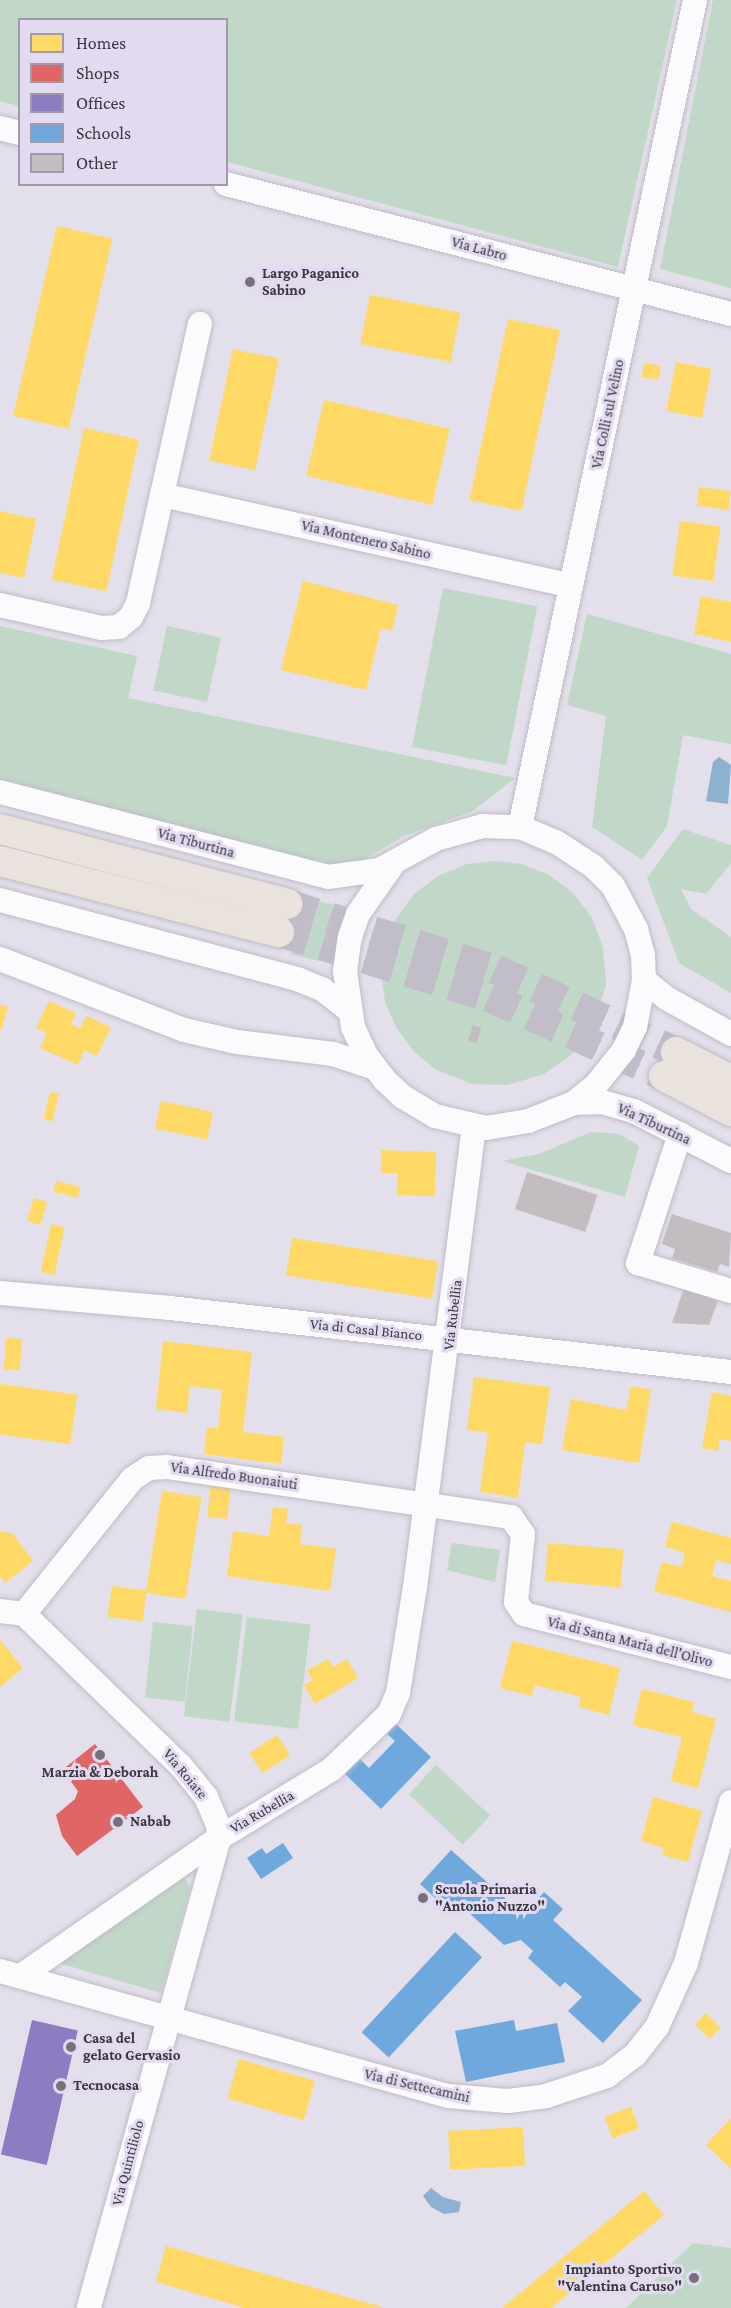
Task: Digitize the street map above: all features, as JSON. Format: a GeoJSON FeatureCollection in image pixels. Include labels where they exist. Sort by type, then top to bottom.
{"type":"FeatureCollection","features":[{"type":"Feature","properties":{"kind":"main road"},"geometry":{"type":"LineString","coordinates":[[0,829],[283,918],[0,861]]}},
{"type":"Feature","properties":{"kind":"main road"},"geometry":{"type":"LineString","coordinates":[[731,1080],[670,1064],[731,1111]]}},
{"type":"Feature","properties":{"kind":"street","name":"Via Colli sul Velino"},"geometry":{"type":"LineString","coordinates":[[520,827],[695,0]]}},
{"type":"Feature","properties":{"kind":"street"},"geometry":{"type":"LineString","coordinates":[[0,128],[18,132]]}},
{"type":"Feature","properties":{"kind":"street","name":"Via Labro"},"geometry":{"type":"LineString","coordinates":[[228,185],[731,314]]}},
{"type":"Feature","properties":{"kind":"street"},"geometry":{"type":"LineString","coordinates":[[0,605],[101,628],[126,623],[138,603],[200,324]]}},
{"type":"Feature","properties":{"kind":"street","name":"Via Montenero Sabino"},"geometry":{"type":"LineString","coordinates":[[162,495],[571,586]]}},
{"type":"Feature","properties":{"kind":"street","name":"Via Tiburtina"},"geometry":{"type":"LineString","coordinates":[[0,792],[328,877],[363,875],[393,864],[458,831],[520,827],[575,854],[613,886],[636,929],[644,980],[635,1027],[624,1050],[597,1085],[574,1102],[513,1125],[474,1127],[423,1110],[394,1089],[375,1068],[360,1045],[348,1009],[345,971],[350,937],[365,902],[393,864]]}},
{"type":"Feature","properties":{"kind":"street"},"geometry":{"type":"LineString","coordinates":[[0,900],[297,979],[322,989],[348,1009]]}},
{"type":"Feature","properties":{"kind":"street","name":"Via Tiburtina"},"geometry":{"type":"LineString","coordinates":[[0,958],[184,1030],[237,1042],[333,1054],[375,1068]]}},
{"type":"Feature","properties":{"kind":"street"},"geometry":{"type":"LineString","coordinates":[[644,980],[666,998],[731,1034]]}},
{"type":"Feature","properties":{"kind":"street","name":"Via Tiburtina"},"geometry":{"type":"LineString","coordinates":[[574,1102],[614,1105],[680,1134],[731,1161]]}},
{"type":"Feature","properties":{"kind":"street","name":"Via Rubellia"},"geometry":{"type":"LineString","coordinates":[[10,1974],[219,1838],[332,1769],[384,1721],[398,1693],[415,1587],[450,1339],[474,1127]]}},
{"type":"Feature","properties":{"kind":"street"},"geometry":{"type":"LineString","coordinates":[[680,1134],[638,1263],[731,1291]]}},
{"type":"Feature","properties":{"kind":"street","name":"Via di Casal Bianco"},"geometry":{"type":"LineString","coordinates":[[0,1293],[450,1339],[731,1372]]}},
{"type":"Feature","properties":{"kind":"street","name":"Via Alfredo Buonaiuti"},"geometry":{"type":"LineString","coordinates":[[24,1614],[132,1479],[149,1468],[167,1467],[505,1515],[520,1524],[524,1539],[516,1602],[519,1611],[528,1616]]}},
{"type":"Feature","properties":{"kind":"street"},"geometry":{"type":"LineString","coordinates":[[0,1611],[24,1614]]}},
{"type":"Feature","properties":{"kind":"street","name":"Via Roiate"},"geometry":{"type":"LineString","coordinates":[[24,1614],[194,1780],[213,1808],[219,1838],[167,2019]]}},
{"type":"Feature","properties":{"kind":"street","name":"Via di Santa Maria dell'Olivo"},"geometry":{"type":"LineString","coordinates":[[528,1616],[731,1667]]}},
{"type":"Feature","properties":{"kind":"street","name":"Via di Settecamini"},"geometry":{"type":"LineString","coordinates":[[10,1974],[468,2100],[527,2099],[593,2083],[635,2055],[666,2011],[686,1963],[731,1802]]}},
{"type":"Feature","properties":{"kind":"street","name":"Via Quintiliolo"},"geometry":{"type":"LineString","coordinates":[[89,2308],[167,2019]]}},
{"type":"Feature","properties":{"kind":"green space"},"geometry":{"type":"Polygon","coordinates":[[[0,0],[677,0],[618,267],[228,162],[228,18],[18,18],[18,106],[0,101],[0,0]]]}},
{"type":"Feature","properties":{"kind":"green space"},"geometry":{"type":"Polygon","coordinates":[[[713,0],[731,0],[731,288],[660,269],[713,0]]]}},
{"type":"Feature","properties":{"kind":"green space"},"geometry":{"type":"Polygon","coordinates":[[[443,588],[537,606],[506,765],[412,747],[443,588]]]}},
{"type":"Feature","properties":{"kind":"green space"},"geometry":{"type":"Polygon","coordinates":[[[587,614],[731,654],[731,744],[683,735],[667,826],[642,860],[592,827],[606,716],[567,705],[587,614]]]}},
{"type":"Feature","properties":{"kind":"green space"},"geometry":{"type":"Polygon","coordinates":[[[0,626],[137,656],[128,698],[515,778],[473,811],[404,836],[356,864],[318,864],[0,783],[0,626]]]}},
{"type":"Feature","properties":{"kind":"green space"},"geometry":{"type":"Polygon","coordinates":[[[167,626],[221,637],[207,702],[153,691],[167,626]]]}},
{"type":"Feature","properties":{"kind":"green space"},"geometry":{"type":"Polygon","coordinates":[[[683,829],[731,845],[731,863],[706,894],[681,889],[691,909],[731,937],[731,993],[679,963],[647,878],[683,829]]]}},
{"type":"Feature","properties":{"kind":"green space"},"geometry":{"type":"Polygon","coordinates":[[[494,861],[521,864],[549,875],[572,892],[591,916],[603,947],[606,984],[593,1028],[570,1056],[544,1074],[508,1085],[472,1084],[437,1070],[414,1052],[396,1027],[385,1002],[382,977],[383,954],[395,920],[414,894],[438,876],[467,864],[494,861]]]}},
{"type":"Feature","properties":{"kind":"green space"},"geometry":{"type":"Polygon","coordinates":[[[304,898],[334,905],[321,961],[291,955],[304,898]]]}},
{"type":"Feature","properties":{"kind":"green space"},"geometry":{"type":"Polygon","coordinates":[[[591,1132],[619,1134],[639,1146],[625,1197],[502,1161],[539,1154],[591,1132]]]}},
{"type":"Feature","properties":{"kind":"green space"},"geometry":{"type":"Polygon","coordinates":[[[452,1543],[500,1550],[495,1582],[447,1570],[452,1543]]]}},
{"type":"Feature","properties":{"kind":"green space"},"geometry":{"type":"Polygon","coordinates":[[[197,1609],[243,1615],[229,1722],[184,1716],[197,1609]]]}},
{"type":"Feature","properties":{"kind":"green space"},"geometry":{"type":"Polygon","coordinates":[[[247,1617],[311,1625],[298,1729],[234,1721],[247,1617]]]}},
{"type":"Feature","properties":{"kind":"green space"},"geometry":{"type":"Polygon","coordinates":[[[153,1622],[193,1626],[185,1702],[145,1698],[153,1622]]]}},
{"type":"Feature","properties":{"kind":"green space"},"geometry":{"type":"Polygon","coordinates":[[[436,1765],[490,1815],[463,1845],[409,1794],[436,1765]]]}},
{"type":"Feature","properties":{"kind":"green space"},"geometry":{"type":"Polygon","coordinates":[[[184,1877],[190,1888],[161,1993],[58,1963],[184,1877]]]}},
{"type":"Feature","properties":{"kind":"green space","name":"Impianto Sportivo \"Valentina Caruso\""},"geometry":{"type":"Polygon","coordinates":[[[693,2243],[731,2248],[731,2308],[626,2308],[693,2243]]]}},
{"type":"Feature","properties":{"kind":"water"},"geometry":{"type":"Polygon","coordinates":[[[719,757],[731,765],[728,804],[706,801],[713,762],[719,757]]]}},
{"type":"Feature","properties":{"kind":"water"},"geometry":{"type":"Polygon","coordinates":[[[431,2188],[443,2197],[461,2202],[459,2212],[444,2214],[431,2207],[423,2196],[431,2188]]]}},
{"type":"Feature","properties":{"kind":"building: Homes"},"geometry":{"type":"Polygon","coordinates":[[[57,226],[113,239],[69,429],[13,416],[57,226]]]}},
{"type":"Feature","properties":{"kind":"building: Homes"},"geometry":{"type":"Polygon","coordinates":[[[370,295],[460,313],[451,362],[360,344],[370,295]]]}},
{"type":"Feature","properties":{"kind":"building: Homes"},"geometry":{"type":"Polygon","coordinates":[[[508,319],[560,330],[521,511],[470,500],[508,319]]]}},
{"type":"Feature","properties":{"kind":"building: Homes"},"geometry":{"type":"Polygon","coordinates":[[[233,349],[279,359],[255,470],[209,461],[233,349]]]}},
{"type":"Feature","properties":{"kind":"building: Homes"},"geometry":{"type":"Polygon","coordinates":[[[676,362],[711,369],[702,418],[666,411],[676,362]]]}},
{"type":"Feature","properties":{"kind":"building: Homes"},"geometry":{"type":"Polygon","coordinates":[[[644,363],[661,366],[658,380],[642,377],[644,363]]]}},
{"type":"Feature","properties":{"kind":"building: Homes"},"geometry":{"type":"Polygon","coordinates":[[[324,400],[450,429],[432,505],[306,476],[324,400]]]}},
{"type":"Feature","properties":{"kind":"building: Homes"},"geometry":{"type":"Polygon","coordinates":[[[84,428],[139,440],[107,591],[52,580],[84,428]]]}},
{"type":"Feature","properties":{"kind":"building: Homes"},"geometry":{"type":"Polygon","coordinates":[[[699,487],[731,491],[728,510],[697,506],[699,487]]]}},
{"type":"Feature","properties":{"kind":"building: Homes"},"geometry":{"type":"Polygon","coordinates":[[[0,511],[36,519],[24,578],[0,573],[0,511]]]}},
{"type":"Feature","properties":{"kind":"building: Homes"},"geometry":{"type":"Polygon","coordinates":[[[680,521],[721,527],[713,581],[672,575],[680,521]]]}},
{"type":"Feature","properties":{"kind":"building: Homes"},"geometry":{"type":"Polygon","coordinates":[[[303,581],[398,605],[392,631],[381,628],[366,690],[281,670],[303,581]]]}},
{"type":"Feature","properties":{"kind":"building: Homes"},"geometry":{"type":"Polygon","coordinates":[[[701,596],[731,602],[731,642],[694,634],[701,596]]]}},
{"type":"Feature","properties":{"kind":"building: Homes"},"geometry":{"type":"Polygon","coordinates":[[[49,1001],[76,1013],[71,1024],[80,1029],[86,1016],[111,1027],[97,1056],[85,1050],[78,1065],[40,1048],[47,1033],[36,1028],[49,1001]]]}},
{"type":"Feature","properties":{"kind":"building: Homes"},"geometry":{"type":"Polygon","coordinates":[[[0,1005],[8,1007],[1,1031],[0,1030],[0,1005]]]}},
{"type":"Feature","properties":{"kind":"building: Homes"},"geometry":{"type":"Polygon","coordinates":[[[50,1092],[59,1094],[52,1121],[44,1119],[50,1092]]]}},
{"type":"Feature","properties":{"kind":"building: Homes"},"geometry":{"type":"Polygon","coordinates":[[[161,1101],[213,1112],[207,1139],[155,1128],[161,1101]]]}},
{"type":"Feature","properties":{"kind":"building: Homes"},"geometry":{"type":"Polygon","coordinates":[[[381,1150],[436,1152],[435,1196],[397,1195],[398,1173],[381,1173],[381,1150]]]}},
{"type":"Feature","properties":{"kind":"building: Homes"},"geometry":{"type":"Polygon","coordinates":[[[56,1181],[80,1187],[78,1198],[53,1192],[56,1181]]]}},
{"type":"Feature","properties":{"kind":"building: Homes"},"geometry":{"type":"Polygon","coordinates":[[[34,1198],[47,1202],[40,1225],[27,1221],[34,1198]]]}},
{"type":"Feature","properties":{"kind":"building: Homes"},"geometry":{"type":"Polygon","coordinates":[[[51,1224],[65,1227],[55,1275],[41,1272],[51,1224]]]}},
{"type":"Feature","properties":{"kind":"building: Homes"},"geometry":{"type":"Polygon","coordinates":[[[292,1238],[438,1261],[432,1299],[286,1276],[292,1238]]]}},
{"type":"Feature","properties":{"kind":"building: Homes"},"geometry":{"type":"Polygon","coordinates":[[[6,1338],[22,1339],[20,1370],[4,1369],[6,1338]]]}},
{"type":"Feature","properties":{"kind":"building: Homes"},"geometry":{"type":"Polygon","coordinates":[[[163,1341],[252,1352],[243,1432],[284,1437],[281,1464],[204,1454],[207,1427],[218,1429],[222,1390],[190,1386],[187,1413],[156,1409],[163,1341]]]}},
{"type":"Feature","properties":{"kind":"building: Homes"},"geometry":{"type":"Polygon","coordinates":[[[474,1377],[550,1387],[542,1444],[525,1442],[518,1498],[480,1492],[488,1433],[467,1430],[474,1377]]]}},
{"type":"Feature","properties":{"kind":"building: Homes"},"geometry":{"type":"Polygon","coordinates":[[[0,1384],[77,1395],[70,1444],[0,1434],[0,1384]]]}},
{"type":"Feature","properties":{"kind":"building: Homes"},"geometry":{"type":"Polygon","coordinates":[[[631,1386],[651,1390],[639,1463],[562,1450],[571,1399],[626,1410],[631,1386]]]}},
{"type":"Feature","properties":{"kind":"building: Homes"},"geometry":{"type":"Polygon","coordinates":[[[712,1392],[731,1396],[731,1441],[720,1439],[718,1451],[702,1448],[712,1392]]]}},
{"type":"Feature","properties":{"kind":"building: Homes"},"geometry":{"type":"Polygon","coordinates":[[[211,1483],[231,1485],[227,1519],[207,1517],[211,1483]]]}},
{"type":"Feature","properties":{"kind":"building: Homes"},"geometry":{"type":"Polygon","coordinates":[[[162,1491],[202,1497],[185,1599],[146,1593],[162,1491]]]}},
{"type":"Feature","properties":{"kind":"building: Homes"},"geometry":{"type":"Polygon","coordinates":[[[273,1507],[288,1509],[286,1523],[302,1525],[300,1544],[336,1549],[330,1591],[227,1576],[233,1531],[269,1536],[273,1507]]]}},
{"type":"Feature","properties":{"kind":"building: Homes"},"geometry":{"type":"Polygon","coordinates":[[[672,1522],[731,1538],[731,1564],[716,1560],[712,1576],[731,1581],[731,1612],[654,1591],[662,1562],[681,1567],[685,1553],[665,1547],[672,1522]]]}},
{"type":"Feature","properties":{"kind":"building: Homes"},"geometry":{"type":"Polygon","coordinates":[[[0,1532],[12,1533],[33,1561],[5,1583],[0,1576],[0,1532]]]}},
{"type":"Feature","properties":{"kind":"building: Homes"},"geometry":{"type":"Polygon","coordinates":[[[548,1543],[624,1550],[620,1587],[545,1581],[548,1543]]]}},
{"type":"Feature","properties":{"kind":"building: Homes"},"geometry":{"type":"Polygon","coordinates":[[[112,1586],[147,1591],[142,1622],[108,1617],[112,1586]]]}},
{"type":"Feature","properties":{"kind":"building: Homes"},"geometry":{"type":"Polygon","coordinates":[[[0,1640],[23,1668],[0,1687],[0,1640]]]}},
{"type":"Feature","properties":{"kind":"building: Homes"},"geometry":{"type":"Polygon","coordinates":[[[512,1641],[620,1668],[609,1715],[579,1707],[581,1697],[535,1685],[532,1696],[500,1688],[512,1641]]]}},
{"type":"Feature","properties":{"kind":"building: Homes"},"geometry":{"type":"Polygon","coordinates":[[[328,1659],[333,1667],[347,1659],[358,1678],[315,1704],[304,1685],[313,1680],[307,1671],[328,1659]]]}},
{"type":"Feature","properties":{"kind":"building: Homes"},"geometry":{"type":"Polygon","coordinates":[[[642,1689],[694,1702],[692,1712],[716,1719],[698,1788],[671,1781],[682,1737],[633,1725],[642,1689]]]}},
{"type":"Feature","properties":{"kind":"building: Homes"},"geometry":{"type":"Polygon","coordinates":[[[277,1735],[290,1755],[262,1773],[249,1753],[277,1735]]]}},
{"type":"Feature","properties":{"kind":"building: Homes"},"geometry":{"type":"Polygon","coordinates":[[[653,1797],[702,1811],[688,1862],[662,1855],[664,1848],[641,1841],[653,1797]]]}},
{"type":"Feature","properties":{"kind":"building: Homes"},"geometry":{"type":"Polygon","coordinates":[[[706,2013],[721,2028],[710,2039],[695,2024],[706,2013]]]}},
{"type":"Feature","properties":{"kind":"building: Homes"},"geometry":{"type":"Polygon","coordinates":[[[239,2059],[315,2081],[304,2120],[228,2098],[239,2059]]]}},
{"type":"Feature","properties":{"kind":"building: Homes"},"geometry":{"type":"Polygon","coordinates":[[[631,2107],[639,2129],[613,2138],[605,2117],[631,2107]]]}},
{"type":"Feature","properties":{"kind":"building: Homes"},"geometry":{"type":"Polygon","coordinates":[[[731,2118],[731,2169],[706,2145],[731,2118]]]}},
{"type":"Feature","properties":{"kind":"building: Homes"},"geometry":{"type":"Polygon","coordinates":[[[523,2127],[525,2166],[450,2170],[448,2131],[523,2127]]]}},
{"type":"Feature","properties":{"kind":"building: Homes"},"geometry":{"type":"Polygon","coordinates":[[[644,2191],[664,2215],[551,2308],[502,2308],[644,2191]]]}},
{"type":"Feature","properties":{"kind":"building: Homes"},"geometry":{"type":"Polygon","coordinates":[[[166,2246],[382,2308],[245,2308],[156,2282],[166,2246]]]}},
{"type":"Feature","properties":{"kind":"building: Shops"},"geometry":{"type":"Polygon","coordinates":[[[95,1744],[143,1807],[77,1856],[62,1836],[56,1815],[75,1799],[78,1791],[62,1770],[95,1744]]]}},
{"type":"Feature","properties":{"kind":"building: Offices"},"geometry":{"type":"Polygon","coordinates":[[[32,2020],[78,2031],[47,2165],[1,2154],[32,2020]]]}},
{"type":"Feature","properties":{"kind":"building: Schools"},"geometry":{"type":"Polygon","coordinates":[[[396,1724],[431,1757],[381,1809],[344,1773],[359,1758],[369,1768],[395,1741],[387,1734],[396,1724]]]}},
{"type":"Feature","properties":{"kind":"building: Schools"},"geometry":{"type":"Polygon","coordinates":[[[283,1843],[293,1858],[261,1879],[247,1858],[262,1848],[266,1854],[283,1843]]]}},
{"type":"Feature","properties":{"kind":"building: Schools"},"geometry":{"type":"Polygon","coordinates":[[[451,1850],[524,1915],[544,1892],[563,1909],[553,1920],[642,2000],[603,2043],[568,2011],[582,1997],[565,1982],[560,1987],[528,1958],[533,1951],[521,1940],[504,1945],[455,1900],[447,1909],[420,1884],[451,1850]]]}},
{"type":"Feature","properties":{"kind":"building: Schools"},"geometry":{"type":"Polygon","coordinates":[[[455,1932],[482,1957],[389,2057],[362,2032],[455,1932]]]}},
{"type":"Feature","properties":{"kind":"building: Schools"},"geometry":{"type":"Polygon","coordinates":[[[514,2020],[516,2031],[557,2023],[565,2062],[466,2082],[455,2031],[514,2020]]]}},
{"type":"Feature","properties":{"kind":"building: Other"},"geometry":{"type":"Polygon","coordinates":[[[473,1025],[482,1028],[477,1043],[468,1040],[473,1025]]]}},
{"type":"Feature","properties":{"kind":"building: Other"},"geometry":{"type":"Polygon","coordinates":[[[527,1172],[597,1195],[585,1232],[515,1209],[527,1172]]]}},
{"type":"Feature","properties":{"kind":"building: Other"},"geometry":{"type":"Polygon","coordinates":[[[672,1214],[731,1233],[729,1267],[720,1264],[717,1272],[672,1258],[675,1249],[662,1244],[672,1214]]]}},
{"type":"Feature","properties":{"kind":"building: Other"},"geometry":{"type":"Polygon","coordinates":[[[684,1288],[718,1301],[709,1325],[672,1323],[684,1288]]]}},
{"type":"Feature","properties":{"kind":"tunnel"},"geometry":{"type":"LineString","coordinates":[[287,904],[495,969],[676,1052]]}},
{"type":"Feature","properties":{"kind":"tunnel"},"geometry":{"type":"LineString","coordinates":[[279,932],[489,997],[664,1076]]}},
{"type":"Feature","properties":{"kind":"place","name":"Largo Paganico Sabino"},"geometry":{"type":"Point","coordinates":[250,282]}},
{"type":"Feature","properties":{"kind":"place","name":"Marzia & Deborah"},"geometry":{"type":"Point","coordinates":[100,1755]}},
{"type":"Feature","properties":{"kind":"place","name":"Nabab"},"geometry":{"type":"Point","coordinates":[118,1822]}},
{"type":"Feature","properties":{"kind":"place","name":"Scuola Primaria \"Antonio Nuzzo\""},"geometry":{"type":"Point","coordinates":[423,1898]}},
{"type":"Feature","properties":{"kind":"place","name":"Casa del gelato Gervasio"},"geometry":{"type":"Point","coordinates":[71,2047]}},
{"type":"Feature","properties":{"kind":"place","name":"Tecnocasa"},"geometry":{"type":"Point","coordinates":[61,2086]}},
{"type":"Feature","properties":{"kind":"place","name":"Impianto Sportivo \"Valentina Caruso\""},"geometry":{"type":"Point","coordinates":[694,2278]}}]}
